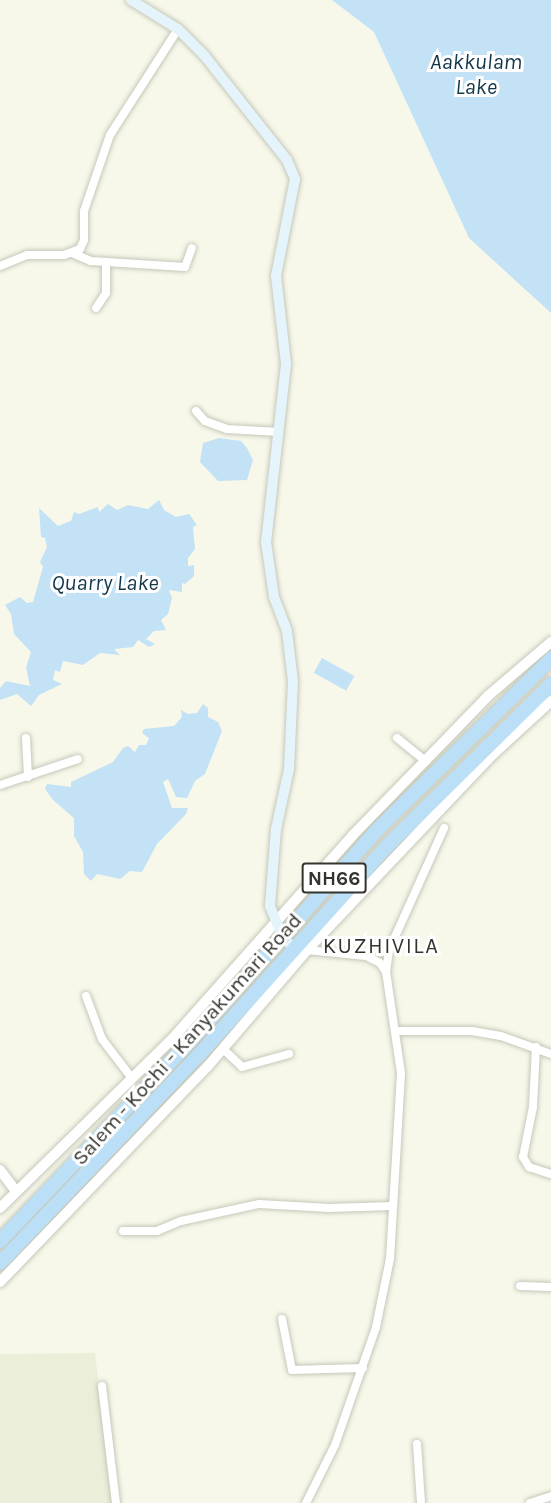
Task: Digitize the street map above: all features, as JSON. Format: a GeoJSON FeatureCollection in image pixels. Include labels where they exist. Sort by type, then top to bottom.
{"type":"FeatureCollection","features":[{"type":"Feature","properties":{"kind":"highway","name":"Salem - Kochi - Kanyakumari Road"},"geometry":{"type":"LineString","coordinates":[[0,1240],[185,1047],[378,830],[551,659]]}},
{"type":"Feature","properties":{"kind":"highway","name":"Salem - Kochi - Kanyakumari Road"},"geometry":{"type":"LineString","coordinates":[[0,1263],[300,949],[428,804],[551,684]]}},
{"type":"Feature","properties":{"kind":"main road"},"geometry":{"type":"LineString","coordinates":[[131,0],[178,29],[253,115],[287,160],[295,179],[276,276],[286,364],[266,542],[274,597],[287,631],[293,681],[289,769],[270,877],[274,922],[282,936],[300,949]]}},
{"type":"Feature","properties":{"kind":"street"},"geometry":{"type":"LineString","coordinates":[[72,253],[82,245],[84,211],[110,135],[178,29]]}},
{"type":"Feature","properties":{"kind":"street"},"geometry":{"type":"LineString","coordinates":[[0,266],[27,255],[72,253],[106,262],[185,267],[192,248]]}},
{"type":"Feature","properties":{"kind":"street"},"geometry":{"type":"LineString","coordinates":[[96,308],[106,293],[106,262]]}},
{"type":"Feature","properties":{"kind":"street"},"geometry":{"type":"LineString","coordinates":[[196,411],[205,421],[227,429],[279,432]]}},
{"type":"Feature","properties":{"kind":"street"},"geometry":{"type":"LineString","coordinates":[[0,1208],[15,1190],[172,1039],[274,922],[489,695],[551,642]]}},
{"type":"Feature","properties":{"kind":"street"},"geometry":{"type":"LineString","coordinates":[[0,1282],[223,1049],[300,949],[488,759],[551,701]]}},
{"type":"Feature","properties":{"kind":"street"},"geometry":{"type":"LineString","coordinates":[[26,738],[28,777]]}},
{"type":"Feature","properties":{"kind":"street"},"geometry":{"type":"LineString","coordinates":[[397,738],[425,761]]}},
{"type":"Feature","properties":{"kind":"street"},"geometry":{"type":"LineString","coordinates":[[0,785],[78,759]]}},
{"type":"Feature","properties":{"kind":"street"},"geometry":{"type":"LineString","coordinates":[[306,1503],[335,1445],[363,1368],[390,1259],[401,1072],[387,972],[389,950],[444,828]]}},
{"type":"Feature","properties":{"kind":"street"},"geometry":{"type":"LineString","coordinates":[[300,949],[366,956],[380,963],[387,972]]}},
{"type":"Feature","properties":{"kind":"street"},"geometry":{"type":"LineString","coordinates":[[86,996],[102,1039],[131,1077]]}},
{"type":"Feature","properties":{"kind":"street"},"geometry":{"type":"LineString","coordinates":[[396,1031],[472,1031],[536,1047],[551,1054]]}},
{"type":"Feature","properties":{"kind":"street"},"geometry":{"type":"LineString","coordinates":[[536,1047],[533,1107],[523,1157],[529,1167],[551,1174]]}},
{"type":"Feature","properties":{"kind":"street"},"geometry":{"type":"LineString","coordinates":[[223,1049],[242,1067],[289,1054]]}},
{"type":"Feature","properties":{"kind":"street"},"geometry":{"type":"LineString","coordinates":[[0,1170],[15,1190]]}},
{"type":"Feature","properties":{"kind":"street"},"geometry":{"type":"LineString","coordinates":[[123,1231],[157,1231],[181,1221],[259,1204],[392,1206]]}},
{"type":"Feature","properties":{"kind":"street"},"geometry":{"type":"LineString","coordinates":[[520,1286],[551,1287]]}},
{"type":"Feature","properties":{"kind":"street"},"geometry":{"type":"LineString","coordinates":[[282,1319],[292,1370],[363,1368]]}},
{"type":"Feature","properties":{"kind":"street"},"geometry":{"type":"LineString","coordinates":[[102,1386],[116,1503]]}},
{"type":"Feature","properties":{"kind":"street"},"geometry":{"type":"LineString","coordinates":[[417,1444],[421,1503]]}},
{"type":"Feature","properties":{"kind":"street"},"geometry":{"type":"LineString","coordinates":[[530,1503],[551,1496]]}},
{"type":"Feature","properties":{"kind":"shaded area"},"geometry":{"type":"Polygon","coordinates":[[[95,1353],[113,1503],[0,1503],[0,1354],[95,1353]]]}},
{"type":"Feature","properties":{"kind":"water","name":"Aakkulam Lake"},"geometry":{"type":"Polygon","coordinates":[[[332,0],[551,0],[551,313],[469,238],[374,32],[332,0]]]}},
{"type":"Feature","properties":{"kind":"water"},"geometry":{"type":"Polygon","coordinates":[[[219,438],[241,441],[247,448],[253,460],[247,480],[218,481],[200,462],[203,443],[219,438]]]}},
{"type":"Feature","properties":{"kind":"water","name":"Quarry Lake"},"geometry":{"type":"Polygon","coordinates":[[[159,500],[164,510],[176,517],[189,514],[197,525],[193,527],[195,549],[188,558],[188,566],[194,565],[194,576],[185,584],[182,583],[182,592],[169,590],[172,598],[168,614],[161,620],[166,630],[154,631],[146,639],[155,644],[149,647],[138,640],[133,647],[114,649],[120,655],[100,653],[83,665],[63,661],[60,672],[55,670],[53,680],[62,684],[39,695],[31,706],[17,694],[0,700],[0,688],[6,681],[30,686],[26,667],[31,652],[14,634],[11,614],[5,605],[20,597],[27,603],[33,602],[43,567],[40,562],[47,547],[45,538],[41,537],[39,508],[58,526],[71,521],[74,512],[79,514],[98,507],[99,512],[108,504],[117,510],[128,505],[148,509],[159,500]]]}},
{"type":"Feature","properties":{"kind":"water"},"geometry":{"type":"Polygon","coordinates":[[[322,658],[354,676],[346,691],[314,673],[322,658]]]}},
{"type":"Feature","properties":{"kind":"water"},"geometry":{"type":"Polygon","coordinates":[[[203,704],[208,708],[208,717],[218,722],[222,731],[205,774],[195,781],[187,798],[176,797],[168,779],[163,782],[172,808],[188,808],[186,814],[157,844],[142,872],[130,871],[120,879],[97,874],[91,881],[84,874],[83,852],[74,836],[74,818],[53,800],[45,789],[47,784],[71,787],[71,782],[113,762],[123,748],[128,746],[135,752],[139,745],[146,745],[149,738],[142,733],[144,729],[174,726],[182,717],[181,710],[188,714],[197,713],[203,704]]]}},
{"type":"Feature","properties":{"kind":"district","name":"KUZHIVILA"},"geometry":{"type":"Point","coordinates":[381,947]}}]}
